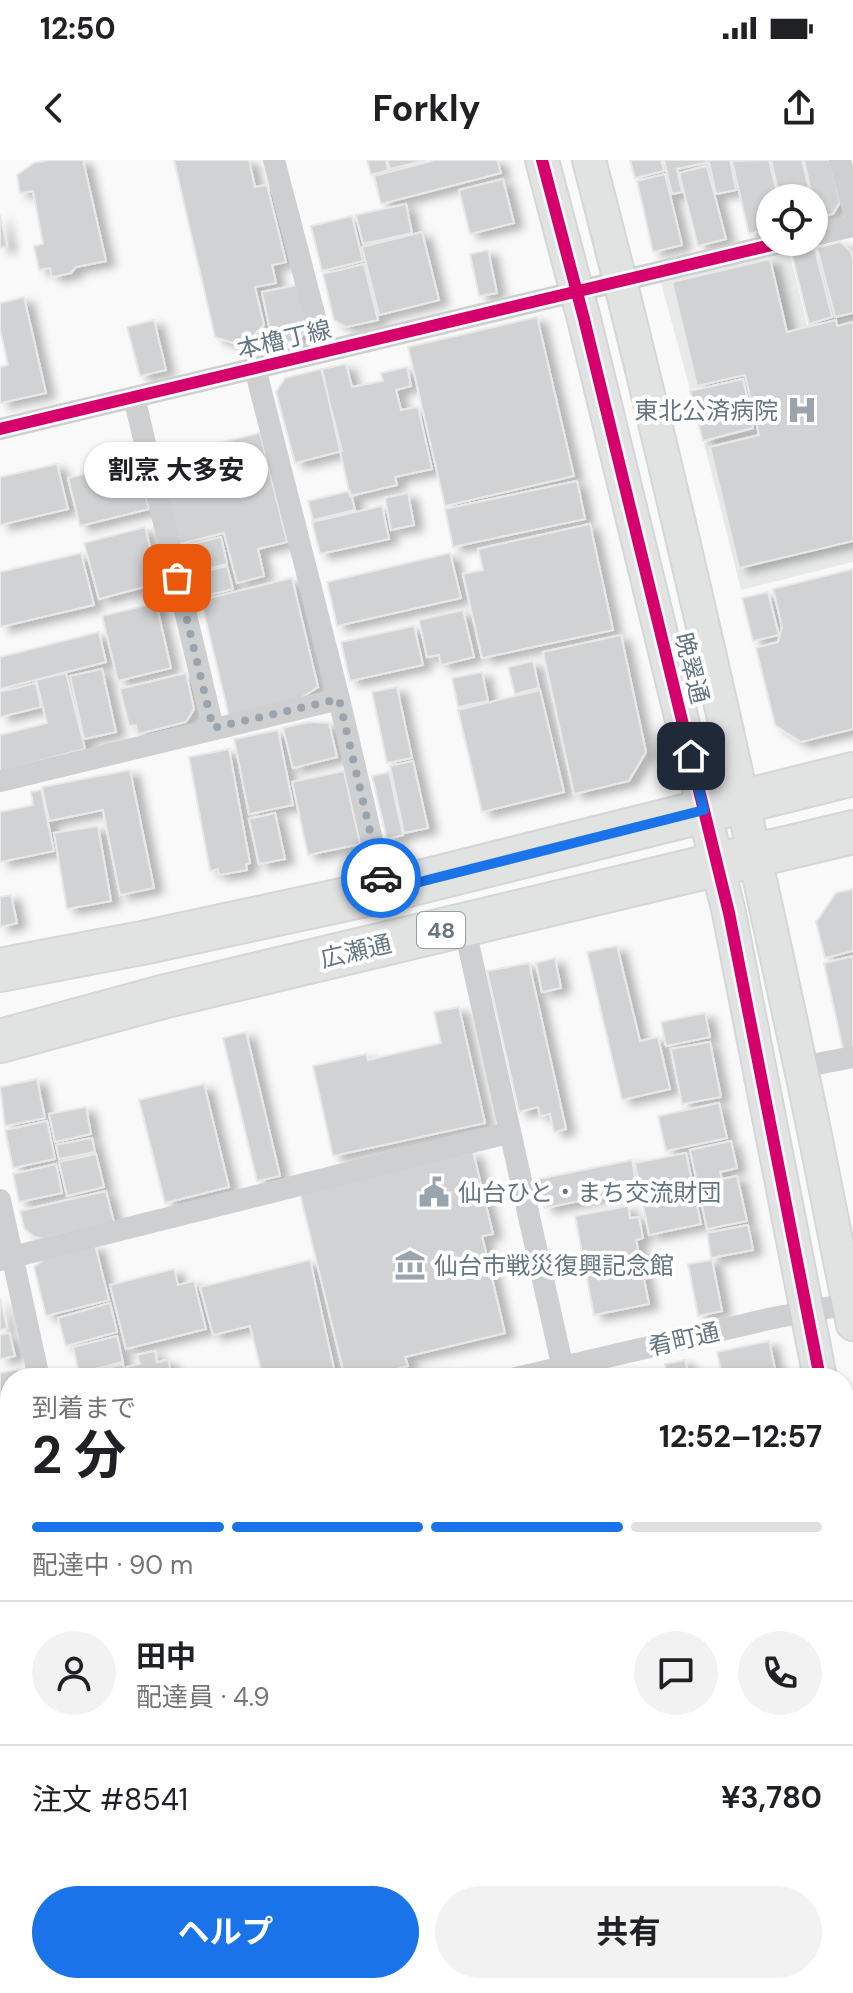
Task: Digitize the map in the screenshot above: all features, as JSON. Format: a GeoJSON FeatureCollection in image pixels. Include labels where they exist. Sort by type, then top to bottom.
{"type":"FeatureCollection","features":[{"type":"Feature","properties":{"kind":"highway","name":"48"},"geometry":{"type":"LineString","coordinates":[[0,970],[384,891],[853,774]]}},
{"type":"Feature","properties":{"kind":"highway","name":"広瀬通"},"geometry":{"type":"LineString","coordinates":[[0,1041],[166,996],[853,832]]}},
{"type":"Feature","properties":{"kind":"highway","name":"48"},"geometry":{"type":"LineString","coordinates":[[0,991],[147,942]]}},
{"type":"Feature","properties":{"kind":"highway","name":"48"},"geometry":{"type":"LineString","coordinates":[[0,1023],[166,996]]}},
{"type":"Feature","properties":{"kind":"street"},"geometry":{"type":"LineString","coordinates":[[274,160],[324,352]]}},
{"type":"Feature","properties":{"kind":"street","name":"晩翠通"},"geometry":{"type":"LineString","coordinates":[[542,160],[736,860],[801,1067],[852,1310]]}},
{"type":"Feature","properties":{"kind":"street","name":"晩翠通"},"geometry":{"type":"LineString","coordinates":[[589,160],[620,281],[723,806]]}},
{"type":"Feature","properties":{"kind":"street"},"geometry":{"type":"LineString","coordinates":[[840,160],[853,209]]}},
{"type":"Feature","properties":{"kind":"street"},"geometry":{"type":"LineString","coordinates":[[828,232],[853,226]]}},
{"type":"Feature","properties":{"kind":"street"},"geometry":{"type":"LineString","coordinates":[[620,281],[756,249]]}},
{"type":"Feature","properties":{"kind":"street","name":"本櫓丁線"},"geometry":{"type":"LineString","coordinates":[[0,429],[620,281]]}},
{"type":"Feature","properties":{"kind":"street"},"geometry":{"type":"LineString","coordinates":[[255,368],[384,891]]}},
{"type":"Feature","properties":{"kind":"street"},"geometry":{"type":"LineString","coordinates":[[134,397],[213,728]]}},
{"type":"Feature","properties":{"kind":"street"},"geometry":{"type":"LineString","coordinates":[[0,781],[339,699]]}},
{"type":"Feature","properties":{"kind":"street","name":"晩翠通"},"geometry":{"type":"LineString","coordinates":[[736,860],[729,913],[818,1368]]}},
{"type":"Feature","properties":{"kind":"street"},"geometry":{"type":"LineString","coordinates":[[464,925],[508,1133],[563,1368]]}},
{"type":"Feature","properties":{"kind":"street"},"geometry":{"type":"LineString","coordinates":[[801,1067],[853,1057]]}},
{"type":"Feature","properties":{"kind":"street"},"geometry":{"type":"LineString","coordinates":[[6,1258],[508,1133]]}},
{"type":"Feature","properties":{"kind":"street"},"geometry":{"type":"LineString","coordinates":[[0,1200],[6,1258],[36,1368]]}},
{"type":"Feature","properties":{"kind":"street","name":"肴町通"},"geometry":{"type":"LineString","coordinates":[[580,1368],[806,1312],[852,1310]]}},
{"type":"Feature","properties":{"kind":"shaded area","name":"東北公済病院"},"geometry":{"type":"Polygon","coordinates":[[[769,256],[790,256],[807,325],[853,314],[853,562],[741,590],[704,443],[756,431],[744,377],[690,389],[661,283],[769,256]]]}},
{"type":"Feature","properties":{"kind":"building"},"geometry":{"type":"Polygon","coordinates":[[[83,160],[106,261],[76,267],[71,273],[52,277],[50,268],[39,270],[34,246],[43,244],[33,191],[20,193],[17,175],[34,163],[83,160]]]}},
{"type":"Feature","properties":{"kind":"building"},"geometry":{"type":"Polygon","coordinates":[[[174,160],[249,160],[255,187],[267,185],[286,262],[272,265],[276,283],[255,287],[264,325],[243,346],[215,337],[174,160]]]}},
{"type":"Feature","properties":{"kind":"building"},"geometry":{"type":"Polygon","coordinates":[[[367,160],[386,160],[388,170],[371,175],[367,160]]]}},
{"type":"Feature","properties":{"kind":"building"},"geometry":{"type":"Polygon","coordinates":[[[387,160],[426,160],[390,169],[387,160]]]}},
{"type":"Feature","properties":{"kind":"building"},"geometry":{"type":"Polygon","coordinates":[[[435,160],[497,160],[501,173],[381,204],[374,176],[435,160]]]}},
{"type":"Feature","properties":{"kind":"building"},"geometry":{"type":"Polygon","coordinates":[[[630,160],[661,160],[664,171],[635,178],[630,160]]]}},
{"type":"Feature","properties":{"kind":"building"},"geometry":{"type":"Polygon","coordinates":[[[664,160],[730,160],[736,190],[716,194],[709,162],[677,169],[682,192],[672,194],[664,160]]]}},
{"type":"Feature","properties":{"kind":"building"},"geometry":{"type":"Polygon","coordinates":[[[769,160],[775,184],[756,184],[756,232],[749,234],[732,161],[769,160]]]}},
{"type":"Feature","properties":{"kind":"building"},"geometry":{"type":"Polygon","coordinates":[[[771,160],[802,160],[808,184],[777,184],[771,160]]]}},
{"type":"Feature","properties":{"kind":"building"},"geometry":{"type":"Polygon","coordinates":[[[804,160],[830,160],[840,202],[833,214],[828,215],[828,184],[809,184],[804,160]]]}},
{"type":"Feature","properties":{"kind":"building"},"geometry":{"type":"Polygon","coordinates":[[[707,166],[726,239],[698,246],[679,173],[707,166]]]}},
{"type":"Feature","properties":{"kind":"building"},"geometry":{"type":"Polygon","coordinates":[[[665,174],[682,245],[653,252],[637,181],[665,174]]]}},
{"type":"Feature","properties":{"kind":"building"},"geometry":{"type":"Polygon","coordinates":[[[503,179],[514,223],[470,234],[459,190],[503,179]]]}},
{"type":"Feature","properties":{"kind":"building"},"geometry":{"type":"Polygon","coordinates":[[[406,204],[412,233],[363,244],[356,215],[406,204]]]}},
{"type":"Feature","properties":{"kind":"building"},"geometry":{"type":"Polygon","coordinates":[[[0,215],[7,246],[0,248],[0,215]]]}},
{"type":"Feature","properties":{"kind":"building"},"geometry":{"type":"Polygon","coordinates":[[[352,216],[363,261],[322,271],[311,226],[352,216]]]}},
{"type":"Feature","properties":{"kind":"building"},"geometry":{"type":"Polygon","coordinates":[[[422,232],[439,300],[379,315],[362,247],[422,232]]]}},
{"type":"Feature","properties":{"kind":"building"},"geometry":{"type":"Polygon","coordinates":[[[840,242],[851,251],[853,313],[835,317],[819,256],[828,256],[828,245],[840,242]]]}},
{"type":"Feature","properties":{"kind":"building"},"geometry":{"type":"Polygon","coordinates":[[[488,250],[497,293],[479,296],[470,254],[488,250]]]}},
{"type":"Feature","properties":{"kind":"building"},"geometry":{"type":"Polygon","coordinates":[[[792,256],[817,256],[832,317],[809,324],[792,256]]]}},
{"type":"Feature","properties":{"kind":"building","name":"東北公済病院"},"geometry":{"type":"Polygon","coordinates":[[[770,259],[787,332],[836,320],[837,326],[853,322],[853,541],[739,568],[710,447],[759,435],[745,375],[697,386],[672,282],[770,259]]]}},
{"type":"Feature","properties":{"kind":"building"},"geometry":{"type":"Polygon","coordinates":[[[364,264],[378,320],[346,327],[334,320],[323,274],[364,264]]]}},
{"type":"Feature","properties":{"kind":"building"},"geometry":{"type":"Polygon","coordinates":[[[298,285],[307,328],[299,340],[273,345],[262,292],[298,285]]]}},
{"type":"Feature","properties":{"kind":"building"},"geometry":{"type":"Polygon","coordinates":[[[24,297],[46,393],[0,403],[0,367],[8,365],[0,329],[0,303],[24,297]]]}},
{"type":"Feature","properties":{"kind":"building"},"geometry":{"type":"Polygon","coordinates":[[[537,317],[574,476],[445,506],[408,347],[537,317]]]}},
{"type":"Feature","properties":{"kind":"building"},"geometry":{"type":"Polygon","coordinates":[[[154,320],[166,370],[140,376],[127,327],[154,320]]]}},
{"type":"Feature","properties":{"kind":"building"},"geometry":{"type":"Polygon","coordinates":[[[346,364],[352,387],[383,381],[381,373],[407,367],[411,386],[396,390],[401,410],[418,407],[432,469],[395,477],[397,485],[350,496],[322,369],[346,364]]]}},
{"type":"Feature","properties":{"kind":"building"},"geometry":{"type":"Polygon","coordinates":[[[321,369],[342,451],[295,463],[276,392],[285,378],[321,369]]]}},
{"type":"Feature","properties":{"kind":"building"},"geometry":{"type":"Polygon","coordinates":[[[743,379],[749,406],[697,417],[690,391],[743,379]]]}},
{"type":"Feature","properties":{"kind":"building"},"geometry":{"type":"Polygon","coordinates":[[[749,409],[753,428],[703,441],[698,422],[749,409]]]}},
{"type":"Feature","properties":{"kind":"building"},"geometry":{"type":"Polygon","coordinates":[[[260,433],[287,542],[258,549],[264,576],[237,583],[224,533],[179,544],[158,458],[260,433]]]}},
{"type":"Feature","properties":{"kind":"building"},"geometry":{"type":"Polygon","coordinates":[[[137,462],[149,509],[80,526],[68,478],[137,462]]]}},
{"type":"Feature","properties":{"kind":"building"},"geometry":{"type":"Polygon","coordinates":[[[57,464],[68,509],[0,525],[0,477],[57,464]]]}},
{"type":"Feature","properties":{"kind":"building"},"geometry":{"type":"Polygon","coordinates":[[[577,481],[585,519],[453,547],[445,509],[577,481]]]}},
{"type":"Feature","properties":{"kind":"building"},"geometry":{"type":"Polygon","coordinates":[[[350,491],[355,510],[313,520],[308,501],[350,491]]]}},
{"type":"Feature","properties":{"kind":"building"},"geometry":{"type":"Polygon","coordinates":[[[408,493],[414,525],[391,530],[385,498],[408,493]]]}},
{"type":"Feature","properties":{"kind":"building"},"geometry":{"type":"Polygon","coordinates":[[[382,506],[389,539],[320,554],[312,522],[382,506]]]}},
{"type":"Feature","properties":{"kind":"building"},"geometry":{"type":"Polygon","coordinates":[[[590,524],[613,630],[482,658],[463,574],[483,570],[478,549],[590,524]]]}},
{"type":"Feature","properties":{"kind":"building"},"geometry":{"type":"Polygon","coordinates":[[[145,527],[159,583],[99,599],[84,543],[145,527]]]}},
{"type":"Feature","properties":{"kind":"building"},"geometry":{"type":"Polygon","coordinates":[[[221,537],[227,564],[185,574],[179,547],[221,537]]]}},
{"type":"Feature","properties":{"kind":"building"},"geometry":{"type":"Polygon","coordinates":[[[81,553],[94,605],[0,627],[0,572],[81,553]]]}},
{"type":"Feature","properties":{"kind":"building"},"geometry":{"type":"Polygon","coordinates":[[[450,553],[461,598],[337,626],[327,582],[450,553]]]}},
{"type":"Feature","properties":{"kind":"building"},"geometry":{"type":"Polygon","coordinates":[[[227,566],[233,589],[193,599],[187,576],[227,566]]]}},
{"type":"Feature","properties":{"kind":"building"},"geometry":{"type":"Polygon","coordinates":[[[853,569],[853,729],[801,742],[775,725],[756,648],[778,642],[782,627],[773,589],[853,569]]]}},
{"type":"Feature","properties":{"kind":"building"},"geometry":{"type":"Polygon","coordinates":[[[292,578],[318,687],[298,700],[229,716],[201,600],[292,578]]]}},
{"type":"Feature","properties":{"kind":"building"},"geometry":{"type":"Polygon","coordinates":[[[768,592],[779,635],[753,641],[742,598],[768,592]]]}},
{"type":"Feature","properties":{"kind":"building"},"geometry":{"type":"Polygon","coordinates":[[[156,603],[171,668],[118,681],[102,616],[156,603]]]}},
{"type":"Feature","properties":{"kind":"building"},"geometry":{"type":"Polygon","coordinates":[[[463,610],[474,657],[441,665],[439,655],[427,657],[419,620],[463,610]]]}},
{"type":"Feature","properties":{"kind":"building"},"geometry":{"type":"Polygon","coordinates":[[[414,626],[423,665],[350,681],[341,642],[414,626]]]}},
{"type":"Feature","properties":{"kind":"building"},"geometry":{"type":"Polygon","coordinates":[[[99,632],[106,662],[0,689],[0,657],[99,632]]]}},
{"type":"Feature","properties":{"kind":"building"},"geometry":{"type":"Polygon","coordinates":[[[621,635],[646,752],[629,781],[574,794],[543,652],[621,635]]]}},
{"type":"Feature","properties":{"kind":"building"},"geometry":{"type":"Polygon","coordinates":[[[533,661],[539,688],[515,694],[508,667],[533,661]]]}},
{"type":"Feature","properties":{"kind":"building"},"geometry":{"type":"Polygon","coordinates":[[[102,669],[116,732],[84,739],[70,676],[102,669]]]}},
{"type":"Feature","properties":{"kind":"building"},"geometry":{"type":"Polygon","coordinates":[[[482,672],[488,701],[458,707],[452,678],[482,672]]]}},
{"type":"Feature","properties":{"kind":"building"},"geometry":{"type":"Polygon","coordinates":[[[66,673],[85,749],[0,771],[0,735],[47,723],[36,680],[66,673]]]}},
{"type":"Feature","properties":{"kind":"building"},"geometry":{"type":"Polygon","coordinates":[[[186,673],[194,709],[186,722],[138,734],[136,725],[129,726],[120,689],[186,673]]]}},
{"type":"Feature","properties":{"kind":"building"},"geometry":{"type":"Polygon","coordinates":[[[36,683],[41,707],[0,717],[0,692],[36,683]]]}},
{"type":"Feature","properties":{"kind":"building"},"geometry":{"type":"Polygon","coordinates":[[[397,687],[412,758],[387,763],[372,692],[397,687]]]}},
{"type":"Feature","properties":{"kind":"building"},"geometry":{"type":"Polygon","coordinates":[[[540,690],[564,792],[482,812],[458,710],[540,690]]]}},
{"type":"Feature","properties":{"kind":"building"},"geometry":{"type":"Polygon","coordinates":[[[308,722],[329,723],[337,757],[293,768],[283,728],[308,722]]]}},
{"type":"Feature","properties":{"kind":"building"},"geometry":{"type":"Polygon","coordinates":[[[278,730],[293,805],[249,814],[234,739],[278,730]]]}},
{"type":"Feature","properties":{"kind":"building"},"geometry":{"type":"Polygon","coordinates":[[[229,749],[250,863],[246,864],[247,870],[219,875],[218,869],[210,871],[189,757],[229,749]]]}},
{"type":"Feature","properties":{"kind":"building"},"geometry":{"type":"Polygon","coordinates":[[[413,761],[428,828],[404,833],[390,766],[413,761]]]}},
{"type":"Feature","properties":{"kind":"building"},"geometry":{"type":"Polygon","coordinates":[[[130,770],[154,888],[120,895],[103,810],[49,821],[42,787],[130,770]]]}},
{"type":"Feature","properties":{"kind":"building"},"geometry":{"type":"Polygon","coordinates":[[[344,771],[360,844],[308,855],[292,782],[344,771]]]}},
{"type":"Feature","properties":{"kind":"building"},"geometry":{"type":"Polygon","coordinates":[[[389,772],[403,835],[387,839],[372,776],[389,772]]]}},
{"type":"Feature","properties":{"kind":"building"},"geometry":{"type":"Polygon","coordinates":[[[41,790],[54,851],[0,862],[0,812],[33,805],[31,792],[41,790]]]}},
{"type":"Feature","properties":{"kind":"building"},"geometry":{"type":"Polygon","coordinates":[[[275,813],[285,859],[259,864],[249,819],[275,813]]]}},
{"type":"Feature","properties":{"kind":"building"},"geometry":{"type":"Polygon","coordinates":[[[98,826],[111,901],[67,909],[54,833],[98,826]]]}},
{"type":"Feature","properties":{"kind":"building"},"geometry":{"type":"Polygon","coordinates":[[[853,889],[853,951],[825,958],[816,922],[836,893],[853,889]]]}},
{"type":"Feature","properties":{"kind":"building"},"geometry":{"type":"Polygon","coordinates":[[[11,895],[17,923],[0,927],[0,897],[11,895]]]}},
{"type":"Feature","properties":{"kind":"building"},"geometry":{"type":"Polygon","coordinates":[[[617,946],[640,1041],[658,1037],[670,1089],[622,1100],[587,952],[617,946]]]}},
{"type":"Feature","properties":{"kind":"building"},"geometry":{"type":"Polygon","coordinates":[[[853,956],[853,1047],[843,1049],[824,963],[853,956]]]}},
{"type":"Feature","properties":{"kind":"building"},"geometry":{"type":"Polygon","coordinates":[[[555,958],[561,988],[542,992],[536,963],[555,958]]]}},
{"type":"Feature","properties":{"kind":"building"},"geometry":{"type":"Polygon","coordinates":[[[529,963],[566,1129],[554,1132],[550,1114],[540,1116],[538,1107],[519,1112],[487,971],[529,963]]]}},
{"type":"Feature","properties":{"kind":"building"},"geometry":{"type":"Polygon","coordinates":[[[459,1007],[485,1123],[333,1156],[313,1066],[366,1054],[368,1060],[441,1043],[434,1012],[459,1007]]]}},
{"type":"Feature","properties":{"kind":"building"},"geometry":{"type":"Polygon","coordinates":[[[705,1013],[710,1037],[666,1046],[661,1022],[705,1013]]]}},
{"type":"Feature","properties":{"kind":"building"},"geometry":{"type":"Polygon","coordinates":[[[246,1032],[280,1176],[257,1181],[223,1038],[246,1032]]]}},
{"type":"Feature","properties":{"kind":"building"},"geometry":{"type":"Polygon","coordinates":[[[710,1042],[721,1097],[682,1104],[671,1049],[710,1042]]]}},
{"type":"Feature","properties":{"kind":"building"},"geometry":{"type":"Polygon","coordinates":[[[37,1079],[45,1118],[5,1126],[0,1087],[37,1079]]]}},
{"type":"Feature","properties":{"kind":"building"},"geometry":{"type":"Polygon","coordinates":[[[204,1084],[229,1187],[165,1203],[139,1100],[204,1084]]]}},
{"type":"Feature","properties":{"kind":"building"},"geometry":{"type":"Polygon","coordinates":[[[719,1103],[727,1138],[666,1151],[658,1116],[719,1103]]]}},
{"type":"Feature","properties":{"kind":"building"},"geometry":{"type":"Polygon","coordinates":[[[86,1107],[91,1134],[55,1142],[49,1114],[86,1107]]]}},
{"type":"Feature","properties":{"kind":"building"},"geometry":{"type":"Polygon","coordinates":[[[47,1121],[55,1159],[13,1168],[5,1130],[47,1121]]]}},
{"type":"Feature","properties":{"kind":"building"},"geometry":{"type":"Polygon","coordinates":[[[92,1138],[95,1152],[59,1159],[56,1145],[92,1138]]]}},
{"type":"Feature","properties":{"kind":"building"},"geometry":{"type":"Polygon","coordinates":[[[731,1141],[737,1168],[720,1172],[722,1179],[737,1176],[747,1221],[707,1229],[690,1150],[731,1141]]]}},
{"type":"Feature","properties":{"kind":"building"},"geometry":{"type":"Polygon","coordinates":[[[473,1152],[493,1234],[482,1236],[505,1333],[405,1357],[408,1366],[400,1368],[343,1368],[300,1194],[473,1152]]]}},
{"type":"Feature","properties":{"kind":"building"},"geometry":{"type":"Polygon","coordinates":[[[686,1153],[701,1224],[649,1235],[635,1163],[686,1153]]]}},
{"type":"Feature","properties":{"kind":"building"},"geometry":{"type":"Polygon","coordinates":[[[96,1154],[104,1187],[67,1196],[59,1162],[96,1154]]]}},
{"type":"Feature","properties":{"kind":"building"},"geometry":{"type":"Polygon","coordinates":[[[632,1160],[637,1189],[545,1208],[539,1179],[632,1160]]]}},
{"type":"Feature","properties":{"kind":"building"},"geometry":{"type":"Polygon","coordinates":[[[56,1164],[62,1193],[19,1202],[13,1174],[56,1164]]]}},
{"type":"Feature","properties":{"kind":"building"},"geometry":{"type":"Polygon","coordinates":[[[106,1191],[114,1222],[42,1239],[24,1228],[20,1211],[106,1191]]]}},
{"type":"Feature","properties":{"kind":"building"},"geometry":{"type":"Polygon","coordinates":[[[628,1206],[630,1218],[639,1217],[643,1238],[636,1240],[649,1304],[594,1315],[575,1216],[628,1206]]]}},
{"type":"Feature","properties":{"kind":"building"},"geometry":{"type":"Polygon","coordinates":[[[748,1225],[753,1250],[711,1258],[707,1233],[748,1225]]]}},
{"type":"Feature","properties":{"kind":"building"},"geometry":{"type":"Polygon","coordinates":[[[95,1245],[109,1300],[46,1316],[34,1267],[46,1258],[95,1245]]]}},
{"type":"Feature","properties":{"kind":"building"},"geometry":{"type":"Polygon","coordinates":[[[310,1260],[334,1368],[260,1368],[250,1326],[213,1335],[200,1287],[310,1260]]]}},
{"type":"Feature","properties":{"kind":"building"},"geometry":{"type":"Polygon","coordinates":[[[712,1260],[722,1311],[698,1316],[688,1264],[712,1260]]]}},
{"type":"Feature","properties":{"kind":"building"},"geometry":{"type":"Polygon","coordinates":[[[174,1269],[178,1285],[194,1281],[206,1329],[126,1349],[110,1285],[174,1269]]]}},
{"type":"Feature","properties":{"kind":"building"},"geometry":{"type":"Polygon","coordinates":[[[0,1298],[7,1328],[0,1330],[0,1298]]]}},
{"type":"Feature","properties":{"kind":"building"},"geometry":{"type":"Polygon","coordinates":[[[110,1303],[117,1332],[66,1346],[58,1318],[110,1303]]]}},
{"type":"Feature","properties":{"kind":"building"},"geometry":{"type":"Polygon","coordinates":[[[9,1333],[15,1356],[0,1359],[0,1335],[9,1333]]]}},
{"type":"Feature","properties":{"kind":"building"},"geometry":{"type":"Polygon","coordinates":[[[117,1336],[123,1362],[99,1368],[78,1368],[73,1347],[117,1336]]]}},
{"type":"Feature","properties":{"kind":"building"},"geometry":{"type":"Polygon","coordinates":[[[769,1341],[775,1368],[721,1368],[717,1352],[769,1341]]]}},
{"type":"Feature","properties":{"kind":"building"},"geometry":{"type":"Polygon","coordinates":[[[155,1351],[157,1362],[168,1360],[170,1368],[127,1368],[140,1364],[137,1355],[155,1351]]]}},
{"type":"Feature","properties":{"kind":"building"},"geometry":{"type":"Polygon","coordinates":[[[685,1360],[687,1368],[666,1368],[665,1364],[685,1360]]]}},
{"type":"Feature","properties":{"kind":"cycle path"},"geometry":{"type":"LineString","coordinates":[[542,160],[584,319],[729,913],[818,1368]]}},
{"type":"Feature","properties":{"kind":"cycle path"},"geometry":{"type":"LineString","coordinates":[[0,429],[756,249]]}},
{"type":"Feature","properties":{"kind":"way so far"},"geometry":{"type":"LineString","coordinates":[[177,578],[213,728],[339,699],[381,878]]}},
{"type":"Feature","properties":{"kind":"place","name":"東北公済病院"},"geometry":{"type":"Point","coordinates":[802,410]}},
{"type":"Feature","properties":{"kind":"place","name":"割烹 大多安"},"geometry":{"type":"Point","coordinates":[177,578]}},
{"type":"Feature","properties":{"kind":"place","name":"仙台ひと・まち交流財団"},"geometry":{"type":"Point","coordinates":[434,1192]}},
{"type":"Feature","properties":{"kind":"place","name":"仙台市戦災復興記念館"},"geometry":{"type":"Point","coordinates":[410,1265]}},
{"type":"Feature","properties":{"kind":"route"},"geometry":{"type":"LineString","coordinates":[[381,878],[384,891],[704,810],[691,756]]}}]}
